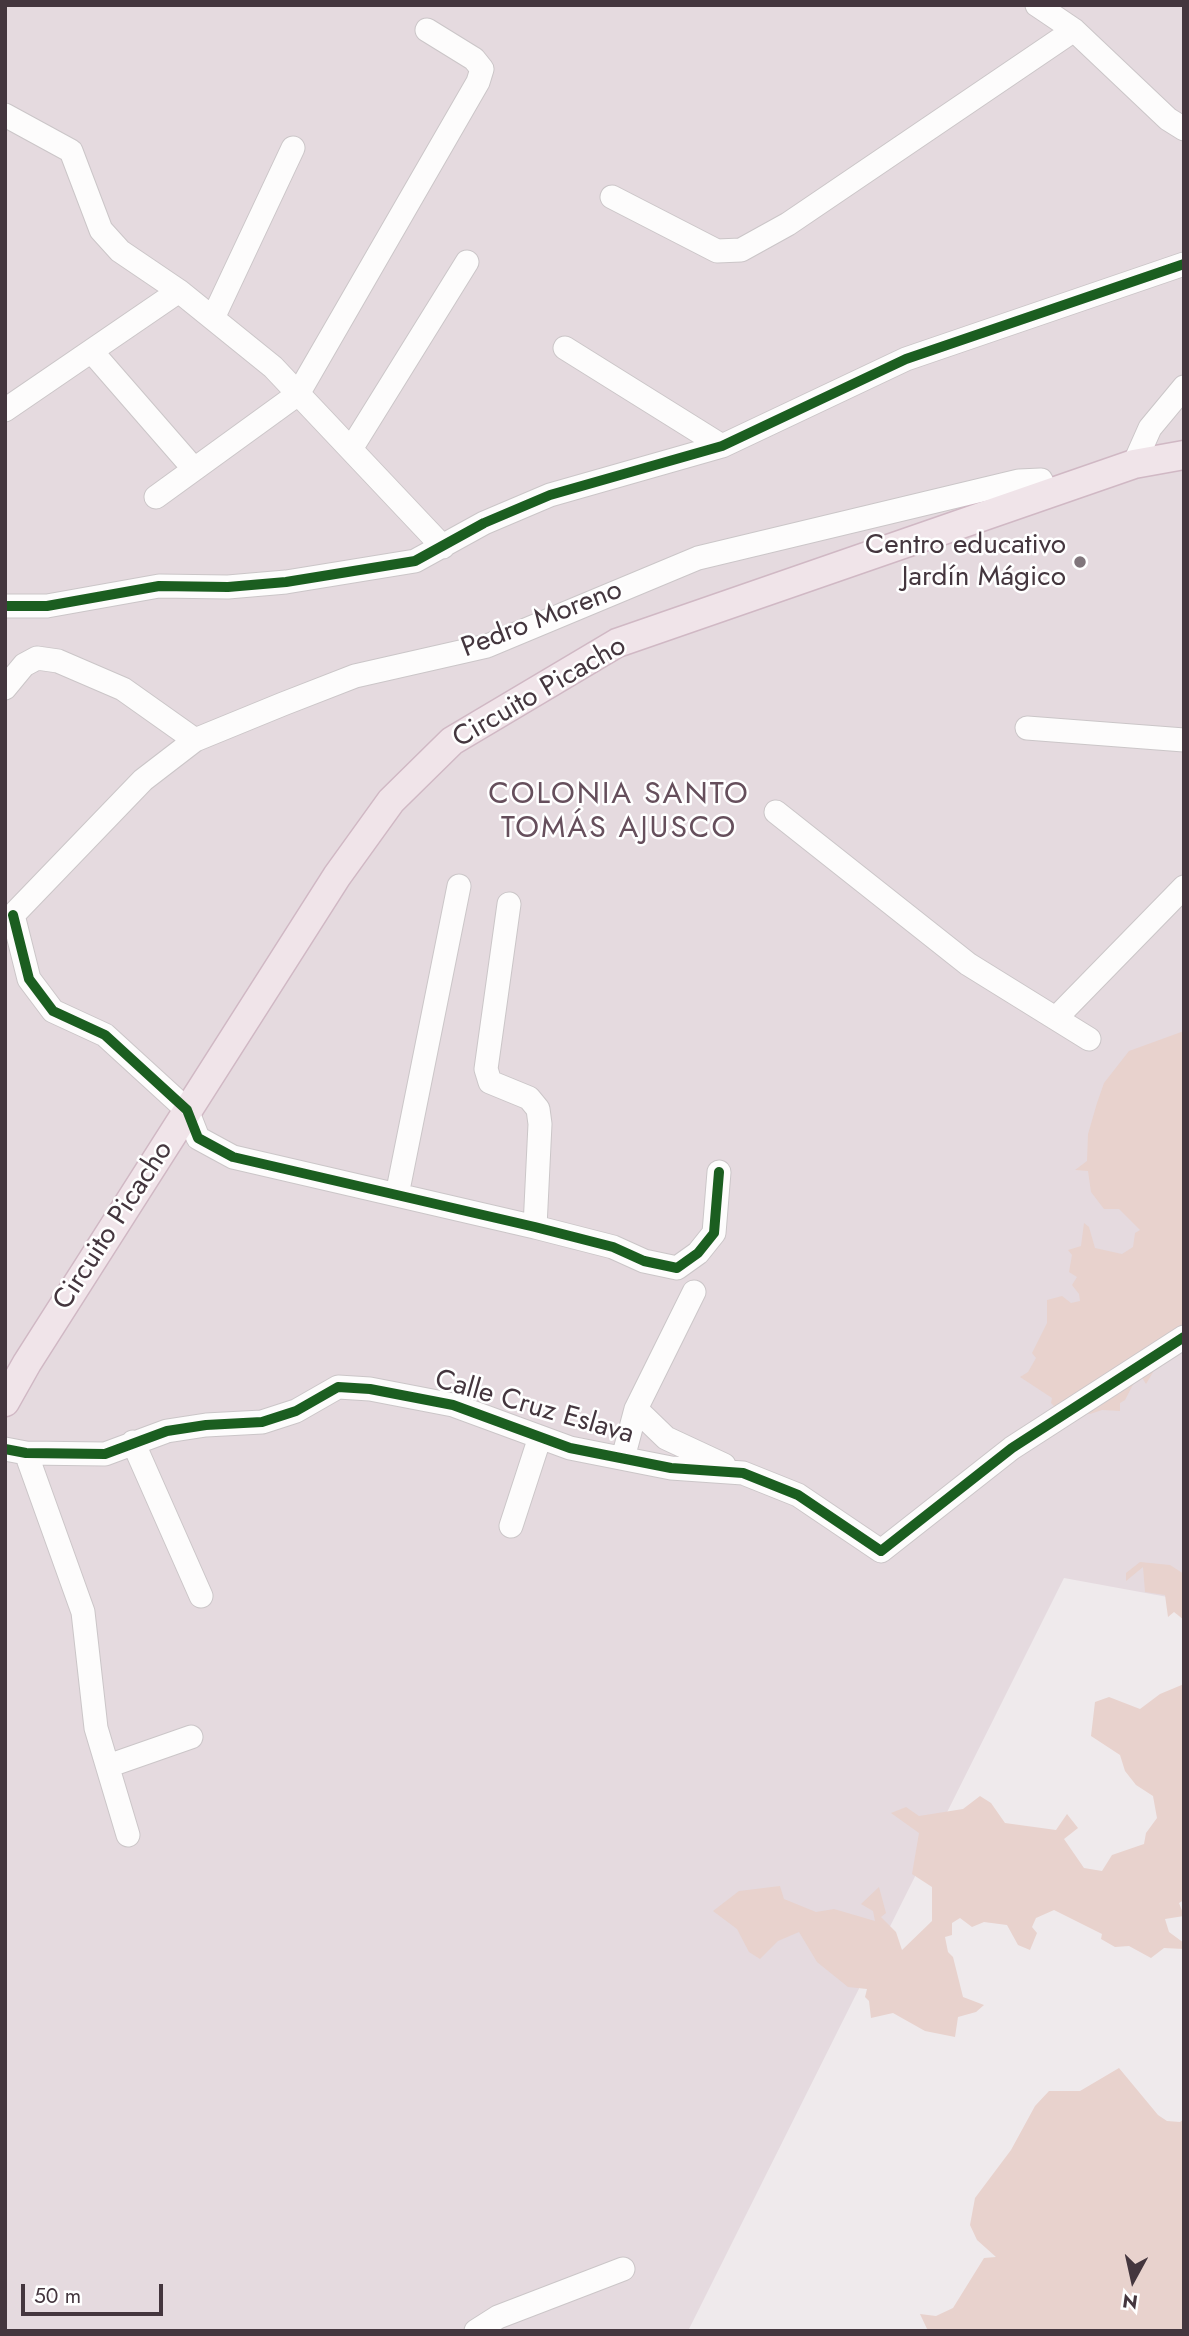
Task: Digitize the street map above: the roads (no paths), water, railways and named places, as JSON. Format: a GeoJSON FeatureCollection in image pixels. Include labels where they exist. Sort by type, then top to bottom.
{"type":"FeatureCollection","features":[{"type":"Feature","properties":{"kind":"main road","name":"Circuito Picacho"},"geometry":{"type":"LineString","coordinates":[[5,1402],[27,1363],[337,876],[391,801],[452,741],[617,643],[1134,464],[1184,455]]}},
{"type":"Feature","properties":{"kind":"street"},"geometry":{"type":"LineString","coordinates":[[1037,5],[1074,30],[1168,119],[1184,129]]}},
{"type":"Feature","properties":{"kind":"street"},"geometry":{"type":"LineString","coordinates":[[156,496],[298,394],[478,82],[482,69],[474,59],[427,30]]}},
{"type":"Feature","properties":{"kind":"street"},"geometry":{"type":"LineString","coordinates":[[612,197],[717,251],[741,250],[788,224],[1074,30]]}},
{"type":"Feature","properties":{"kind":"street"},"geometry":{"type":"LineString","coordinates":[[5,115],[71,151],[101,230],[120,251],[214,318],[273,367],[443,547]]}},
{"type":"Feature","properties":{"kind":"street"},"geometry":{"type":"LineString","coordinates":[[214,318],[293,148]]}},
{"type":"Feature","properties":{"kind":"street"},"geometry":{"type":"LineString","coordinates":[[351,449],[467,262]]}},
{"type":"Feature","properties":{"kind":"street"},"geometry":{"type":"LineString","coordinates":[[5,606],[47,606],[159,586],[228,587],[286,582],[415,561],[484,523],[550,495],[722,446],[905,359],[1184,264]]}},
{"type":"Feature","properties":{"kind":"street"},"geometry":{"type":"LineString","coordinates":[[5,410],[93,353],[179,292]]}},
{"type":"Feature","properties":{"kind":"street"},"geometry":{"type":"LineString","coordinates":[[565,348],[722,446]]}},
{"type":"Feature","properties":{"kind":"street"},"geometry":{"type":"LineString","coordinates":[[93,353],[194,469]]}},
{"type":"Feature","properties":{"kind":"street"},"geometry":{"type":"LineString","coordinates":[[1134,464],[1150,428],[1184,387]]}},
{"type":"Feature","properties":{"kind":"street","name":"Pedro Moreno"},"geometry":{"type":"LineString","coordinates":[[9,914],[143,780],[195,740],[355,676],[487,646],[698,558],[1019,481],[1041,480],[1048,495]]}},
{"type":"Feature","properties":{"kind":"street"},"geometry":{"type":"LineString","coordinates":[[5,688],[24,665],[37,658],[58,660],[123,689],[195,740]]}},
{"type":"Feature","properties":{"kind":"street"},"geometry":{"type":"LineString","coordinates":[[1027,728],[1184,740]]}},
{"type":"Feature","properties":{"kind":"street"},"geometry":{"type":"LineString","coordinates":[[776,812],[968,964],[1057,1017],[1089,1040]]}},
{"type":"Feature","properties":{"kind":"street"},"geometry":{"type":"LineString","coordinates":[[397,1195],[459,886]]}},
{"type":"Feature","properties":{"kind":"street"},"geometry":{"type":"LineString","coordinates":[[1057,1017],[1184,887]]}},
{"type":"Feature","properties":{"kind":"street"},"geometry":{"type":"LineString","coordinates":[[509,904],[486,1069],[490,1082],[529,1098],[538,1109],[540,1124],[535,1227]]}},
{"type":"Feature","properties":{"kind":"street"},"geometry":{"type":"LineString","coordinates":[[9,914],[29,979],[53,1011],[105,1035],[187,1110],[198,1138],[233,1157],[535,1227],[613,1247],[644,1261],[677,1269],[698,1254],[714,1233],[719,1172]]}},
{"type":"Feature","properties":{"kind":"street"},"geometry":{"type":"LineString","coordinates":[[624,1458],[636,1409],[694,1292]]}},
{"type":"Feature","properties":{"kind":"street","name":"Calle Cruz Eslava"},"geometry":{"type":"LineString","coordinates":[[15,1451],[105,1454],[167,1430],[206,1424],[262,1422],[296,1410],[338,1387],[370,1389],[453,1405],[570,1448],[671,1468],[743,1473],[798,1495],[881,1550],[1012,1448],[1184,1337]]}},
{"type":"Feature","properties":{"kind":"street"},"geometry":{"type":"LineString","coordinates":[[636,1409],[666,1438],[743,1473]]}},
{"type":"Feature","properties":{"kind":"street"},"geometry":{"type":"LineString","coordinates":[[511,1526],[540,1437]]}},
{"type":"Feature","properties":{"kind":"street"},"geometry":{"type":"LineString","coordinates":[[133,1442],[201,1596]]}},
{"type":"Feature","properties":{"kind":"street"},"geometry":{"type":"LineString","coordinates":[[15,1451],[83,1612],[96,1728],[128,1835]]}},
{"type":"Feature","properties":{"kind":"street"},"geometry":{"type":"LineString","coordinates":[[108,1766],[191,1737]]}},
{"type":"Feature","properties":{"kind":"street"},"geometry":{"type":"LineString","coordinates":[[476,2331],[498,2317],[623,2269]]}},
{"type":"Feature","properties":{"kind":"place","name":"Centro educativo Jardín Mágico"},"geometry":{"type":"Point","coordinates":[1080,562]}},
{"type":"Feature","properties":{"kind":"district","name":"COLONIA SANTO TOMÁS AJUSCO"},"geometry":{"type":"Point","coordinates":[619,813]}}]}
